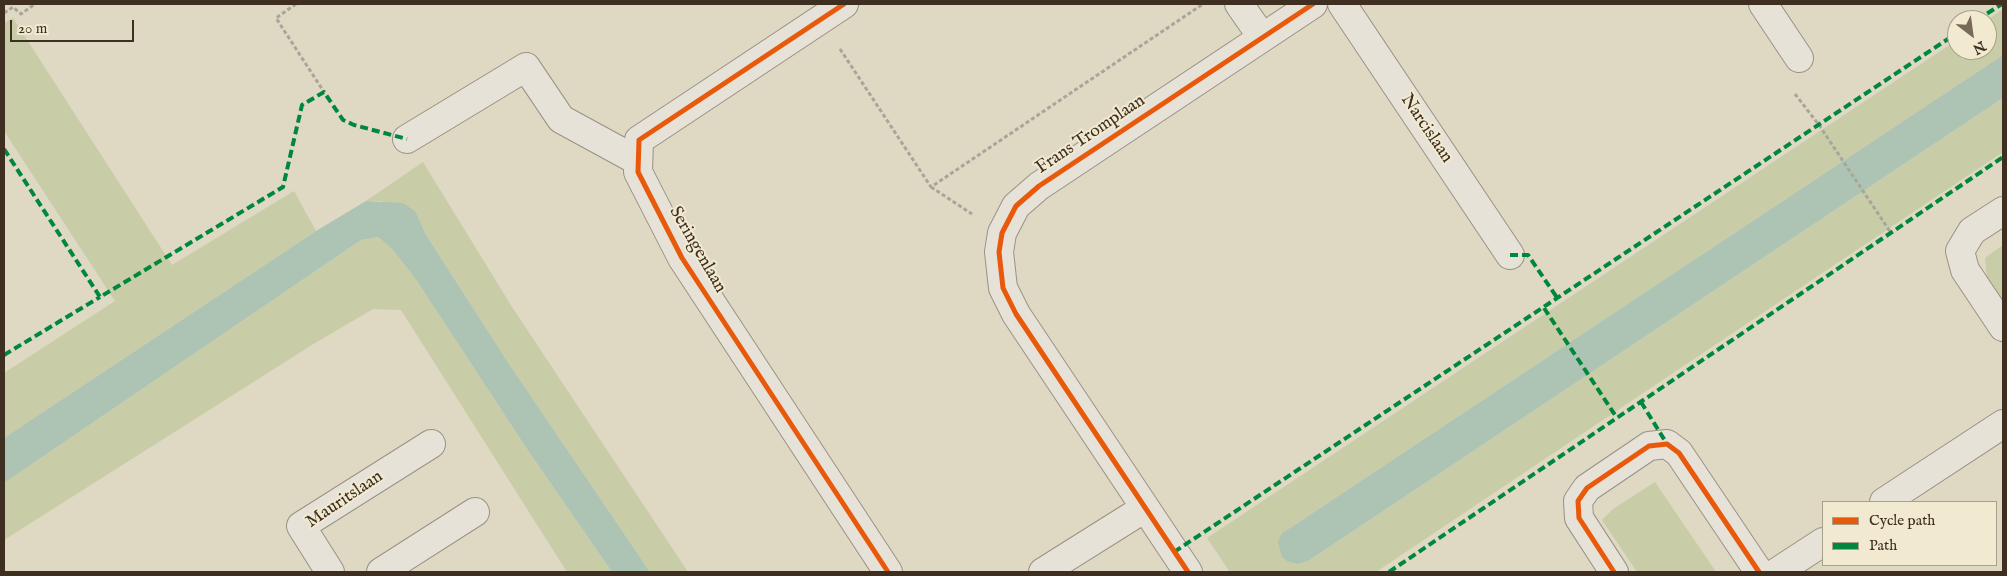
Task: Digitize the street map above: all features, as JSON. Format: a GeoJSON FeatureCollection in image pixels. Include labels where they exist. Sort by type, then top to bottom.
{"type":"FeatureCollection","features":[{"type":"Feature","properties":{"kind":"street","name":"Seringenlaan"},"geometry":{"type":"LineString","coordinates":[[844,4],[639,140],[638,172],[682,258],[888,572]]}},
{"type":"Feature","properties":{"kind":"street"},"geometry":{"type":"LineString","coordinates":[[1239,4],[1262,38]]}},
{"type":"Feature","properties":{"kind":"street","name":"Frans Tromplaan"},"geometry":{"type":"LineString","coordinates":[[1188,572],[1016,314],[1003,288],[998,252],[1002,233],[1016,206],[1039,186],[1313,4]]}},
{"type":"Feature","properties":{"kind":"street","name":"Narcislaan"},"geometry":{"type":"LineString","coordinates":[[1342,4],[1510,255]]}},
{"type":"Feature","properties":{"kind":"street"},"geometry":{"type":"LineString","coordinates":[[1763,4],[1799,58]]}},
{"type":"Feature","properties":{"kind":"street"},"geometry":{"type":"LineString","coordinates":[[407,139],[526,67],[561,118],[638,161]]}},
{"type":"Feature","properties":{"kind":"street"},"geometry":{"type":"LineString","coordinates":[[2003,211],[1972,231],[1960,251],[1965,270],[2003,327]]}},
{"type":"Feature","properties":{"kind":"street"},"geometry":{"type":"LineString","coordinates":[[1886,501],[2003,424]]}},
{"type":"Feature","properties":{"kind":"street","name":"Mauritslaan"},"geometry":{"type":"LineString","coordinates":[[330,572],[301,526],[431,444]]}},
{"type":"Feature","properties":{"kind":"street"},"geometry":{"type":"LineString","coordinates":[[1614,572],[1579,518],[1578,501],[1587,488],[1648,446],[1667,444],[1679,453],[1759,572]]}},
{"type":"Feature","properties":{"kind":"street"},"geometry":{"type":"LineString","coordinates":[[1043,572],[1145,508]]}},
{"type":"Feature","properties":{"kind":"street"},"geometry":{"type":"LineString","coordinates":[[381,572],[475,512]]}},
{"type":"Feature","properties":{"kind":"street"},"geometry":{"type":"LineString","coordinates":[[1777,572],[1822,543]]}},
{"type":"Feature","properties":{"kind":"path"},"geometry":{"type":"LineString","coordinates":[[4,13],[13,6],[21,14],[35,4]]}},
{"type":"Feature","properties":{"kind":"path"},"geometry":{"type":"LineString","coordinates":[[296,4],[276,18],[324,92]]}},
{"type":"Feature","properties":{"kind":"path"},"geometry":{"type":"LineString","coordinates":[[931,187],[1204,4]]}},
{"type":"Feature","properties":{"kind":"path"},"geometry":{"type":"LineString","coordinates":[[820,20],[931,187],[1002,233]]}},
{"type":"Feature","properties":{"kind":"path"},"geometry":{"type":"LineString","coordinates":[[1840,158],[1891,234]]}},
{"type":"Feature","properties":{"kind":"shaded area"},"geometry":{"type":"Polygon","coordinates":[[[2003,9],[2003,55],[1997,59],[1997,13],[2003,9]]]}},
{"type":"Feature","properties":{"kind":"shaded area"},"geometry":{"type":"Polygon","coordinates":[[[13,18],[172,265],[294,191],[316,231],[4,438],[4,373],[115,301],[4,131],[4,23],[13,18]]]}},
{"type":"Feature","properties":{"kind":"shaded area"},"geometry":{"type":"Polygon","coordinates":[[[1947,47],[1947,60],[1995,60],[1282,533],[1298,564],[1308,561],[2003,98],[2003,152],[1376,572],[1230,572],[1207,538],[1947,47]]]}},
{"type":"Feature","properties":{"kind":"shaded area"},"geometry":{"type":"Polygon","coordinates":[[[2003,55],[2003,98],[1308,561],[1298,564],[1287,561],[1282,557],[1278,542],[1282,533],[2003,55]]]}},
{"type":"Feature","properties":{"kind":"shaded area"},"geometry":{"type":"Polygon","coordinates":[[[423,162],[512,307],[688,572],[650,572],[505,358],[425,233],[416,212],[381,201],[366,201],[423,162]]]}},
{"type":"Feature","properties":{"kind":"shaded area"},"geometry":{"type":"Polygon","coordinates":[[[366,201],[403,203],[416,212],[425,233],[505,358],[650,572],[612,572],[527,449],[415,278],[391,248],[378,237],[361,240],[4,483],[4,438],[316,231],[366,201]]]}},
{"type":"Feature","properties":{"kind":"shaded area"},"geometry":{"type":"Polygon","coordinates":[[[378,237],[391,248],[415,278],[527,449],[612,572],[567,572],[401,310],[373,309],[315,343],[4,540],[4,483],[361,240],[378,237]]]}},
{"type":"Feature","properties":{"kind":"shaded area"},"geometry":{"type":"Polygon","coordinates":[[[2003,245],[2003,302],[1987,278],[1985,258],[2003,245]]]}},
{"type":"Feature","properties":{"kind":"shaded area"},"geometry":{"type":"Polygon","coordinates":[[[1655,482],[1716,572],[1637,572],[1602,520],[1613,509],[1655,482]]]}},
{"type":"Feature","properties":{"kind":"marked path"},"geometry":{"type":"LineString","coordinates":[[1993,10],[2002,4]]}},
{"type":"Feature","properties":{"kind":"marked path"},"geometry":{"type":"LineString","coordinates":[[1174,552],[1947,40]]}},
{"type":"Feature","properties":{"kind":"marked path"},"geometry":{"type":"LineString","coordinates":[[4,149],[100,297],[283,187],[302,105],[324,92],[343,120],[354,125],[407,139]]}},
{"type":"Feature","properties":{"kind":"marked path"},"geometry":{"type":"LineString","coordinates":[[1389,572],[2003,157]]}},
{"type":"Feature","properties":{"kind":"marked path"},"geometry":{"type":"LineString","coordinates":[[1510,255],[1528,255],[1558,299]]}},
{"type":"Feature","properties":{"kind":"marked path"},"geometry":{"type":"LineString","coordinates":[[4,355],[100,297]]}},
{"type":"Feature","properties":{"kind":"marked path"},"geometry":{"type":"LineString","coordinates":[[1544,308],[1617,418]]}},
{"type":"Feature","properties":{"kind":"marked path"},"geometry":{"type":"LineString","coordinates":[[1641,402],[1667,444]]}},
{"type":"Feature","properties":{"kind":"cycle path"},"geometry":{"type":"LineString","coordinates":[[844,4],[639,140],[638,172],[682,258],[888,572]]}},
{"type":"Feature","properties":{"kind":"cycle path"},"geometry":{"type":"LineString","coordinates":[[1188,572],[1016,314],[1003,288],[999,252],[1002,233],[1016,206],[1039,186],[1313,4]]}},
{"type":"Feature","properties":{"kind":"cycle path"},"geometry":{"type":"LineString","coordinates":[[1614,572],[1579,518],[1578,501],[1587,488],[1649,446],[1667,444],[1679,453],[1759,572]]}}]}
